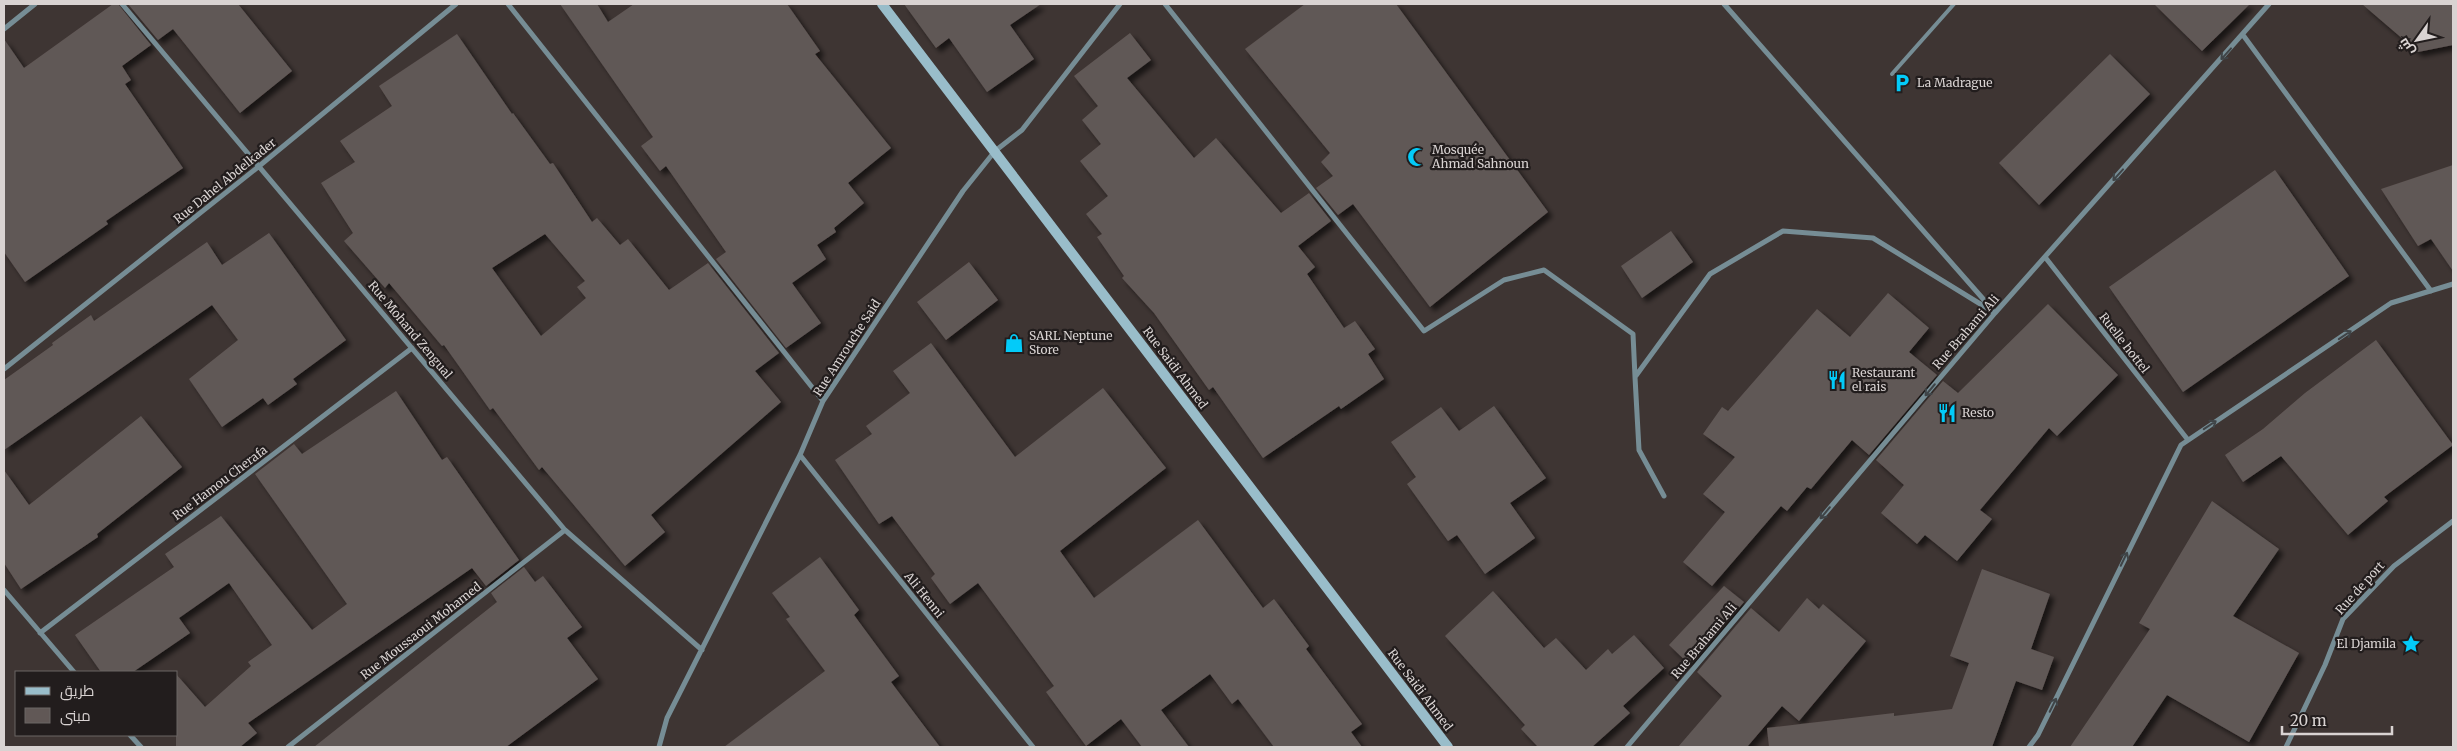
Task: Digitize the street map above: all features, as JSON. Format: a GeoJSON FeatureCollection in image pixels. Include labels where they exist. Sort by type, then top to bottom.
{"type":"FeatureCollection","features":[{"type":"Feature","properties":{"kind":"street"},"geometry":{"type":"LineString","coordinates":[[4,29],[35,4]]}},
{"type":"Feature","properties":{"kind":"street","name":"Rue Mohand Zengual"},"geometry":{"type":"LineString","coordinates":[[122,4],[565,530],[702,650]]}},
{"type":"Feature","properties":{"kind":"street","name":"Rue Dahel Abdelkader"},"geometry":{"type":"LineString","coordinates":[[4,369],[258,167],[456,4]]}},
{"type":"Feature","properties":{"kind":"street"},"geometry":{"type":"LineString","coordinates":[[508,4],[823,400]]}},
{"type":"Feature","properties":{"kind":"street","name":"Rue Saidi Ahmed"},"geometry":{"type":"LineString","coordinates":[[882,4],[1448,747]]}},
{"type":"Feature","properties":{"kind":"street","name":"Rue Amrouche Said"},"geometry":{"type":"LineString","coordinates":[[659,747],[668,718],[800,455],[823,400],[963,192],[995,152],[1022,130],[1120,4]]}},
{"type":"Feature","properties":{"kind":"street"},"geometry":{"type":"LineString","coordinates":[[1165,4],[1424,331],[1504,280],[1544,270],[1633,334],[1639,450],[1664,496]]}},
{"type":"Feature","properties":{"kind":"street"},"geometry":{"type":"LineString","coordinates":[[1724,4],[1995,313]]}},
{"type":"Feature","properties":{"kind":"street","name":"Rue Brahami Ali"},"geometry":{"type":"LineString","coordinates":[[1627,747],[1995,313],[2269,4]]}},
{"type":"Feature","properties":{"kind":"street"},"geometry":{"type":"LineString","coordinates":[[2243,35],[2431,291]]}},
{"type":"Feature","properties":{"kind":"street"},"geometry":{"type":"LineString","coordinates":[[1635,377],[1710,274],[1783,231],[1873,238],[1995,313]]}},
{"type":"Feature","properties":{"kind":"street","name":"Ruelle hottel"},"geometry":{"type":"LineString","coordinates":[[2045,257],[2188,440]]}},
{"type":"Feature","properties":{"kind":"street"},"geometry":{"type":"LineString","coordinates":[[2029,747],[2038,734],[2181,445],[2391,304],[2453,284]]}},
{"type":"Feature","properties":{"kind":"street","name":"Rue Hamou Cherafa"},"geometry":{"type":"LineString","coordinates":[[40,633],[412,348]]}},
{"type":"Feature","properties":{"kind":"street","name":"Ali Henni"},"geometry":{"type":"LineString","coordinates":[[800,455],[1033,747]]}},
{"type":"Feature","properties":{"kind":"street","name":"Rue de port"},"geometry":{"type":"LineString","coordinates":[[2286,747],[2325,665],[2343,619],[2394,566],[2453,521]]}},
{"type":"Feature","properties":{"kind":"street","name":"Rue Moussaoui Mohamed"},"geometry":{"type":"LineString","coordinates":[[288,747],[565,530]]}},
{"type":"Feature","properties":{"kind":"street"},"geometry":{"type":"LineString","coordinates":[[4,590],[73,671]]}},
{"type":"Feature","properties":{"kind":"street"},"geometry":{"type":"LineString","coordinates":[[131,736],[141,747]]}},
{"type":"Feature","properties":{"kind":"lane"},"geometry":{"type":"LineString","coordinates":[[1892,74],[1954,4]]}},
{"type":"Feature","properties":{"kind":"building"},"geometry":{"type":"Polygon","coordinates":[[[113,4],[118,4],[151,45],[122,66],[131,80],[125,84],[183,168],[106,221],[108,224],[25,282],[4,252],[4,39],[24,68],[113,4]]]}},
{"type":"Feature","properties":{"kind":"building"},"geometry":{"type":"Polygon","coordinates":[[[128,4],[238,4],[292,71],[240,113],[173,29],[158,40],[128,4]]]}},
{"type":"Feature","properties":{"kind":"building"},"geometry":{"type":"Polygon","coordinates":[[[560,4],[597,4],[608,22],[634,4],[787,4],[820,51],[815,54],[891,148],[848,183],[864,203],[834,228],[836,232],[817,245],[826,259],[792,283],[821,323],[786,348],[716,259],[726,252],[666,166],[660,171],[641,146],[653,137],[560,4]]]}},
{"type":"Feature","properties":{"kind":"building"},"geometry":{"type":"Polygon","coordinates":[[[904,4],[1041,4],[1010,25],[1034,59],[987,92],[949,38],[936,48],[904,4]]]}},
{"type":"Feature","properties":{"kind":"building","name":"Mosquée Ahmad Sahnoun"},"geometry":{"type":"Polygon","coordinates":[[[1305,4],[1396,4],[1548,212],[1430,307],[1353,204],[1338,215],[1316,188],[1333,176],[1321,162],[1330,153],[1245,49],[1305,4]]]}},
{"type":"Feature","properties":{"kind":"building"},"geometry":{"type":"Polygon","coordinates":[[[2154,4],[2250,4],[2202,51],[2154,4]]]}},
{"type":"Feature","properties":{"kind":"building"},"geometry":{"type":"Polygon","coordinates":[[[2362,4],[2453,4],[2453,45],[2418,52],[2362,4]]]}},
{"type":"Feature","properties":{"kind":"building"},"geometry":{"type":"Polygon","coordinates":[[[1130,33],[1151,60],[1127,78],[1194,158],[1216,138],[1281,213],[1309,193],[1331,221],[1298,246],[1315,267],[1307,274],[1344,328],[1355,321],[1375,349],[1368,354],[1384,379],[1341,409],[1339,406],[1263,458],[1213,387],[1209,390],[1154,313],[1122,278],[1124,276],[1097,237],[1102,234],[1086,214],[1108,196],[1080,161],[1101,144],[1082,120],[1098,106],[1074,76],[1130,33]]]}},
{"type":"Feature","properties":{"kind":"building"},"geometry":{"type":"Polygon","coordinates":[[[457,34],[512,114],[550,164],[553,163],[592,222],[597,218],[620,245],[628,239],[669,290],[708,263],[779,353],[755,371],[781,402],[651,515],[665,532],[625,566],[542,467],[539,470],[493,408],[490,410],[444,345],[442,346],[389,283],[385,288],[344,241],[353,233],[321,183],[355,162],[340,141],[392,106],[379,86],[457,34]],[[545,234],[492,268],[541,336],[586,298],[577,287],[585,281],[545,234]]]}},
{"type":"Feature","properties":{"kind":"building"},"geometry":{"type":"Polygon","coordinates":[[[2110,54],[2150,94],[2039,205],[1999,163],[2110,54]]]}},
{"type":"Feature","properties":{"kind":"building"},"geometry":{"type":"Polygon","coordinates":[[[2453,165],[2453,271],[2431,239],[2418,246],[2381,189],[2453,165]]]}},
{"type":"Feature","properties":{"kind":"building"},"geometry":{"type":"Polygon","coordinates":[[[2275,170],[2349,276],[2183,392],[2109,287],[2275,170]]]}},
{"type":"Feature","properties":{"kind":"building"},"geometry":{"type":"Polygon","coordinates":[[[1671,231],[1693,262],[1642,298],[1621,266],[1671,231]]]}},
{"type":"Feature","properties":{"kind":"building"},"geometry":{"type":"Polygon","coordinates":[[[269,233],[346,340],[293,379],[297,384],[268,405],[263,398],[222,427],[189,379],[238,340],[212,305],[4,450],[4,380],[91,315],[94,321],[207,242],[222,265],[269,233]]]}},
{"type":"Feature","properties":{"kind":"building"},"geometry":{"type":"Polygon","coordinates":[[[969,262],[998,300],[946,340],[917,302],[969,262]]]}},
{"type":"Feature","properties":{"kind":"building"},"geometry":{"type":"Polygon","coordinates":[[[1888,293],[1929,328],[1909,352],[1937,375],[1869,455],[1852,440],[1811,489],[1807,487],[1787,511],[1781,506],[1712,586],[1683,562],[1725,512],[1703,494],[1735,457],[1703,434],[1722,407],[1728,411],[1817,309],[1850,337],[1888,293]]]}},
{"type":"Feature","properties":{"kind":"building"},"geometry":{"type":"Polygon","coordinates":[[[2048,304],[2118,375],[2057,436],[2049,428],[1980,510],[1992,519],[1957,561],[1925,535],[1917,544],[1881,513],[1904,485],[1876,460],[1943,381],[1958,393],[2048,304]]]}},
{"type":"Feature","properties":{"kind":"building"},"geometry":{"type":"Polygon","coordinates":[[[2376,340],[2453,445],[2384,497],[2388,501],[2348,535],[2281,456],[2243,482],[2225,455],[2263,429],[2305,393],[2376,340]]]}},
{"type":"Feature","properties":{"kind":"building"},"geometry":{"type":"Polygon","coordinates":[[[931,343],[1015,457],[1103,388],[1166,468],[1060,551],[1094,598],[1198,520],[1263,608],[1274,599],[1309,646],[1306,649],[1362,724],[1351,732],[1362,747],[1274,747],[1238,699],[1232,704],[1210,674],[1161,710],[1189,747],[1142,747],[1121,719],[1086,746],[1046,692],[1054,686],[978,583],[950,604],[931,578],[935,574],[892,516],[879,524],[835,460],[872,434],[866,426],[910,393],[893,371],[931,343]]]}},
{"type":"Feature","properties":{"kind":"building"},"geometry":{"type":"Polygon","coordinates":[[[396,391],[442,460],[447,457],[519,560],[486,586],[472,568],[248,723],[257,733],[240,747],[176,747],[176,736],[178,736],[178,676],[205,707],[251,666],[248,662],[272,645],[229,583],[179,618],[190,633],[134,671],[100,671],[75,635],[174,567],[165,554],[221,516],[312,630],[347,604],[255,474],[294,444],[302,454],[396,391]]]}},
{"type":"Feature","properties":{"kind":"building"},"geometry":{"type":"Polygon","coordinates":[[[1494,406],[1546,478],[1510,503],[1535,538],[1485,574],[1457,535],[1448,541],[1407,484],[1416,477],[1391,442],[1441,407],[1459,431],[1494,406]]]}},
{"type":"Feature","properties":{"kind":"building"},"geometry":{"type":"Polygon","coordinates":[[[141,416],[182,467],[97,534],[98,537],[21,589],[4,563],[4,470],[29,505],[141,416]]]}},
{"type":"Feature","properties":{"kind":"building"},"geometry":{"type":"Polygon","coordinates":[[[2212,501],[2279,549],[2233,616],[2299,653],[2249,742],[2167,695],[2132,747],[2070,747],[2150,629],[2139,623],[2212,501]]]}},
{"type":"Feature","properties":{"kind":"building"},"geometry":{"type":"Polygon","coordinates":[[[820,557],[859,610],[854,615],[899,676],[891,682],[940,747],[724,747],[825,671],[786,619],[790,617],[772,593],[820,557]]]}},
{"type":"Feature","properties":{"kind":"building"},"geometry":{"type":"Polygon","coordinates":[[[524,567],[535,582],[543,576],[582,627],[567,638],[598,679],[506,747],[314,747],[497,602],[491,593],[524,567]]]}},
{"type":"Feature","properties":{"kind":"building"},"geometry":{"type":"Polygon","coordinates":[[[1982,569],[2050,594],[2031,649],[2054,657],[2042,690],[2016,681],[1992,747],[1769,747],[1767,728],[1894,713],[1894,716],[1952,709],[1969,663],[1950,656],[1982,569]]]}},
{"type":"Feature","properties":{"kind":"building"},"geometry":{"type":"Polygon","coordinates":[[[1724,586],[1744,602],[1690,665],[1669,645],[1724,586]]]}},
{"type":"Feature","properties":{"kind":"building"},"geometry":{"type":"Polygon","coordinates":[[[1493,591],[1544,648],[1556,638],[1586,670],[1608,649],[1612,654],[1634,635],[1664,668],[1623,706],[1630,713],[1592,747],[1538,747],[1521,729],[1525,725],[1445,636],[1493,591]]]}},
{"type":"Feature","properties":{"kind":"building"},"geometry":{"type":"Polygon","coordinates":[[[1807,598],[1819,609],[1823,604],[1866,641],[1799,721],[1782,706],[1747,747],[1678,747],[1722,696],[1697,672],[1751,608],[1779,632],[1807,598]]]}},
{"type":"Feature","properties":{"kind":"place","name":"La Madrague"},"geometry":{"type":"Point","coordinates":[1902,83]}},
{"type":"Feature","properties":{"kind":"place","name":"Mosquée Ahmad Sahnoun"},"geometry":{"type":"Point","coordinates":[1417,157]}},
{"type":"Feature","properties":{"kind":"place","name":"SARL Neptune Store"},"geometry":{"type":"Point","coordinates":[1014,343]}},
{"type":"Feature","properties":{"kind":"place","name":"Restaurant el rais"},"geometry":{"type":"Point","coordinates":[1837,380]}},
{"type":"Feature","properties":{"kind":"place","name":"Resto"},"geometry":{"type":"Point","coordinates":[1947,413]}},
{"type":"Feature","properties":{"kind":"place","name":"El Djamila"},"geometry":{"type":"Point","coordinates":[2411,644]}}]}
